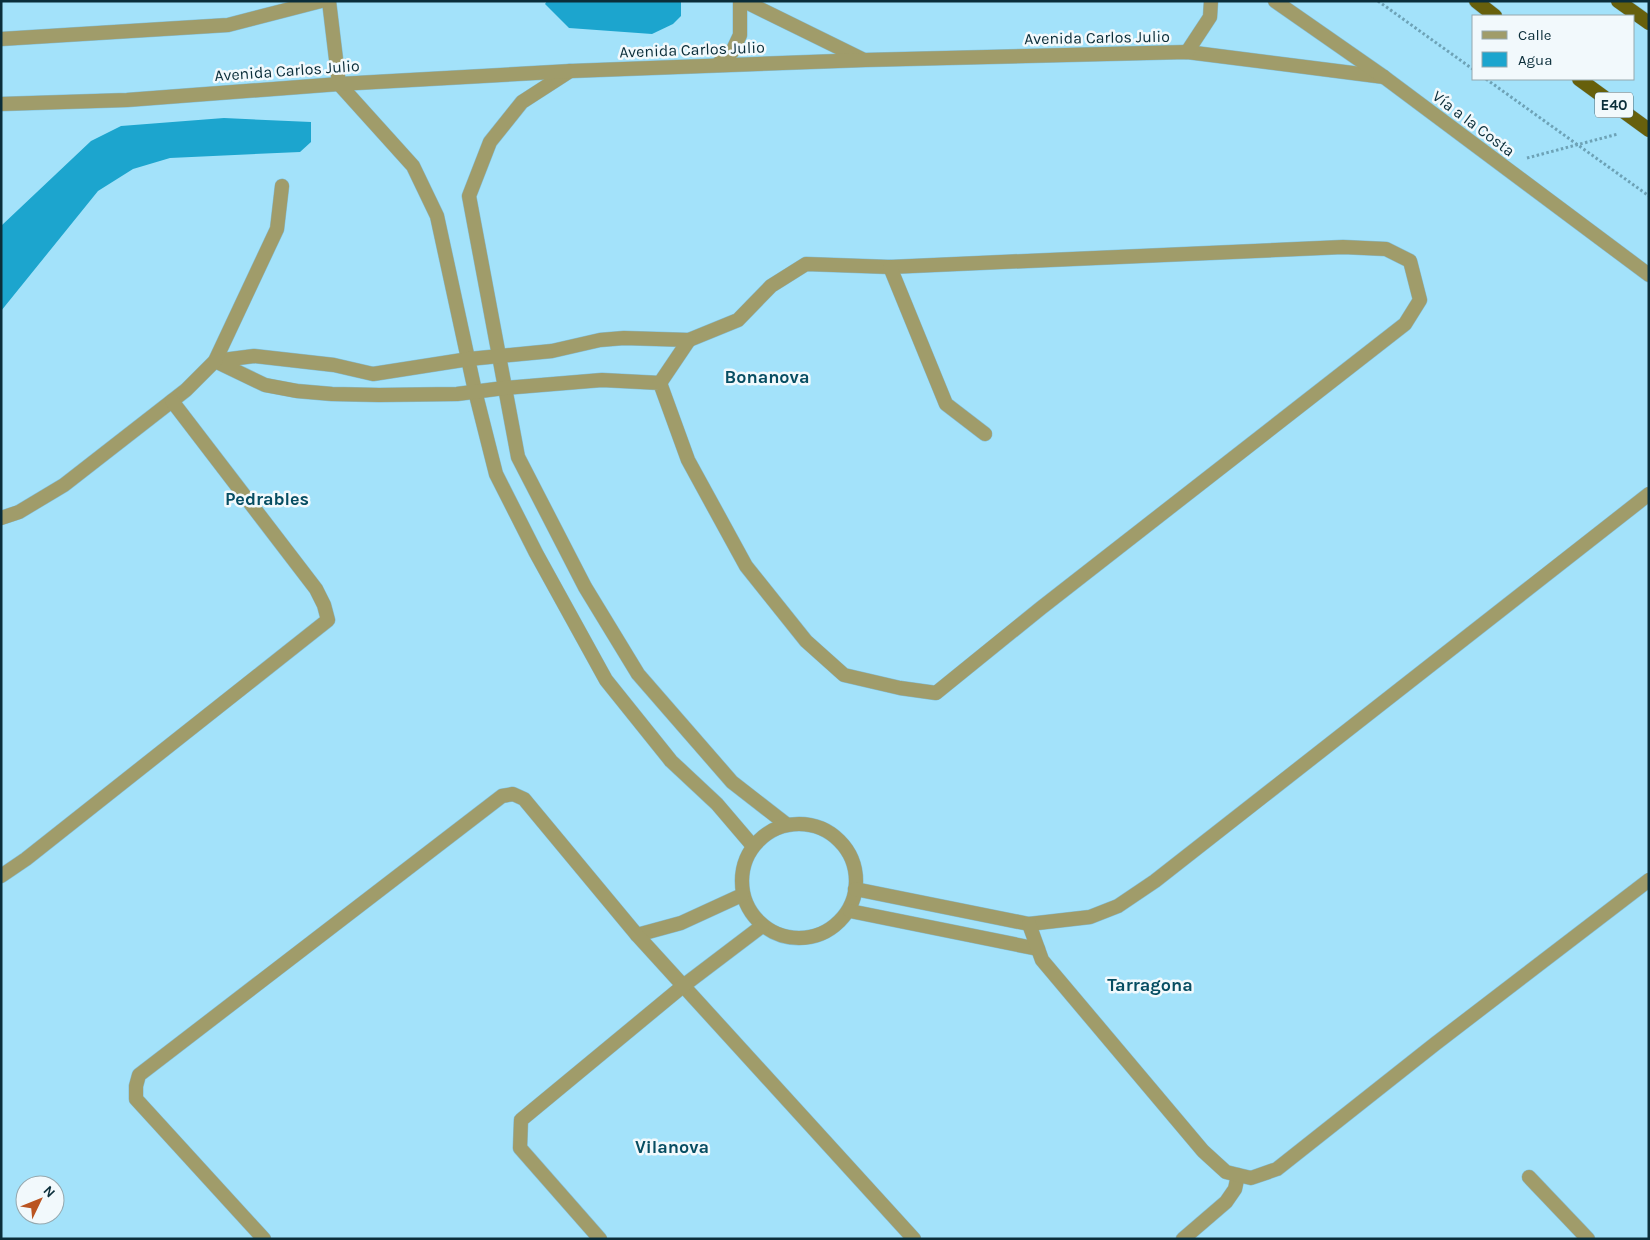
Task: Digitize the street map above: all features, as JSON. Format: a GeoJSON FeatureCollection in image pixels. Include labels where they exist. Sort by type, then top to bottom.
{"type":"FeatureCollection","features":[{"type":"Feature","properties":{"kind":"highway"},"geometry":{"type":"LineString","coordinates":[[1476,1],[1494,15]]}},
{"type":"Feature","properties":{"kind":"highway"},"geometry":{"type":"LineString","coordinates":[[1618,1],[1649,23]]}},
{"type":"Feature","properties":{"kind":"highway","name":"E40"},"geometry":{"type":"LineString","coordinates":[[1580,80],[1646,128]]}},
{"type":"Feature","properties":{"kind":"street"},"geometry":{"type":"LineString","coordinates":[[1,39],[228,25],[321,1]]}},
{"type":"Feature","properties":{"kind":"street"},"geometry":{"type":"LineString","coordinates":[[329,1],[339,84],[413,166],[437,216],[475,392],[496,474],[536,553],[606,680],[671,760],[717,804],[752,845]]}},
{"type":"Feature","properties":{"kind":"street"},"geometry":{"type":"LineString","coordinates":[[717,65],[732,52],[740,35],[740,1]]}},
{"type":"Feature","properties":{"kind":"street"},"geometry":{"type":"LineString","coordinates":[[744,1],[865,60]]}},
{"type":"Feature","properties":{"kind":"street"},"geometry":{"type":"LineString","coordinates":[[1187,52],[1210,17],[1210,1]]}},
{"type":"Feature","properties":{"kind":"street","name":"Vía a la Costa"},"geometry":{"type":"LineString","coordinates":[[1275,1],[1384,77],[1649,275]]}},
{"type":"Feature","properties":{"kind":"street","name":"Avenida Carlos Julio"},"geometry":{"type":"LineString","coordinates":[[1,104],[127,100],[339,84],[571,71],[865,60],[1187,52],[1384,77]]}},
{"type":"Feature","properties":{"kind":"street"},"geometry":{"type":"LineString","coordinates":[[571,71],[522,102],[490,142],[469,196],[518,456],[585,587],[638,674],[732,782],[786,824]]}},
{"type":"Feature","properties":{"kind":"street"},"geometry":{"type":"LineString","coordinates":[[1,518],[19,512],[64,485],[186,390],[216,361],[277,229],[282,186]]}},
{"type":"Feature","properties":{"kind":"street"},"geometry":{"type":"LineString","coordinates":[[216,361],[254,356],[334,365],[373,374],[498,355],[552,351],[600,340],[624,338],[689,340],[738,320],[771,286],[806,264],[890,267],[1344,247],[1386,249],[1410,261],[1420,300],[1406,324],[936,692],[900,688],[844,675],[806,641],[746,566],[688,460],[660,383]]}},
{"type":"Feature","properties":{"kind":"street"},"geometry":{"type":"LineString","coordinates":[[890,267],[946,404],[984,434]]}},
{"type":"Feature","properties":{"kind":"street"},"geometry":{"type":"LineString","coordinates":[[660,383],[689,340]]}},
{"type":"Feature","properties":{"kind":"street"},"geometry":{"type":"LineString","coordinates":[[216,361],[265,385],[297,391],[379,395],[457,394],[602,380],[660,383]]}},
{"type":"Feature","properties":{"kind":"street"},"geometry":{"type":"LineString","coordinates":[[1,876],[41,847],[328,620],[324,605],[316,589],[172,401]]}},
{"type":"Feature","properties":{"kind":"street"},"geometry":{"type":"LineString","coordinates":[[855,889],[1029,924],[1090,917],[1118,906],[1155,881],[1649,494]]}},
{"type":"Feature","properties":{"kind":"street"},"geometry":{"type":"LineString","coordinates":[[264,1239],[136,1099],[136,1086],[139,1075],[502,796],[513,794],[524,799],[637,935],[914,1239]]}},
{"type":"Feature","properties":{"kind":"street"},"geometry":{"type":"LineString","coordinates":[[786,824],[820,826],[846,846],[858,878],[850,911],[826,934],[793,939],[762,926],[750,912],[742,895],[742,869],[752,845],[767,832],[786,824]]}},
{"type":"Feature","properties":{"kind":"street"},"geometry":{"type":"LineString","coordinates":[[1029,924],[1042,960],[1202,1151],[1226,1172],[1251,1178],[1277,1169],[1443,1038],[1649,880]]}},
{"type":"Feature","properties":{"kind":"street"},"geometry":{"type":"LineString","coordinates":[[637,935],[681,923],[742,895]]}},
{"type":"Feature","properties":{"kind":"street"},"geometry":{"type":"LineString","coordinates":[[850,911],[1038,949]]}},
{"type":"Feature","properties":{"kind":"street"},"geometry":{"type":"LineString","coordinates":[[600,1239],[520,1148],[521,1120],[683,986],[762,926]]}},
{"type":"Feature","properties":{"kind":"street"},"geometry":{"type":"LineString","coordinates":[[1183,1239],[1226,1202],[1235,1189],[1238,1175]]}},
{"type":"Feature","properties":{"kind":"street"},"geometry":{"type":"LineString","coordinates":[[1529,1176],[1588,1239]]}},
{"type":"Feature","properties":{"kind":"path"},"geometry":{"type":"LineString","coordinates":[[1378,1],[1472,69]]}},
{"type":"Feature","properties":{"kind":"path"},"geometry":{"type":"LineString","coordinates":[[1487,80],[1649,196]]}},
{"type":"Feature","properties":{"kind":"path"},"geometry":{"type":"LineString","coordinates":[[1500,165],[1646,128]]}},
{"type":"Feature","properties":{"kind":"water"},"geometry":{"type":"Polygon","coordinates":[[[547,1],[681,1],[681,16],[673,24],[652,34],[569,28],[545,4],[547,1]]]}},
{"type":"Feature","properties":{"kind":"water"},"geometry":{"type":"Polygon","coordinates":[[[224,118],[311,122],[311,142],[300,152],[170,158],[133,169],[98,191],[1,311],[1,226],[91,141],[121,126],[224,118]]]}},
{"type":"Feature","properties":{"kind":"district","name":"Bonanova"},"geometry":{"type":"Point","coordinates":[767,377]}},
{"type":"Feature","properties":{"kind":"district","name":"Pedrables"},"geometry":{"type":"Point","coordinates":[267,499]}},
{"type":"Feature","properties":{"kind":"district","name":"Tarragona"},"geometry":{"type":"Point","coordinates":[1150,985]}},
{"type":"Feature","properties":{"kind":"district","name":"Vilanova"},"geometry":{"type":"Point","coordinates":[672,1147]}}]}
